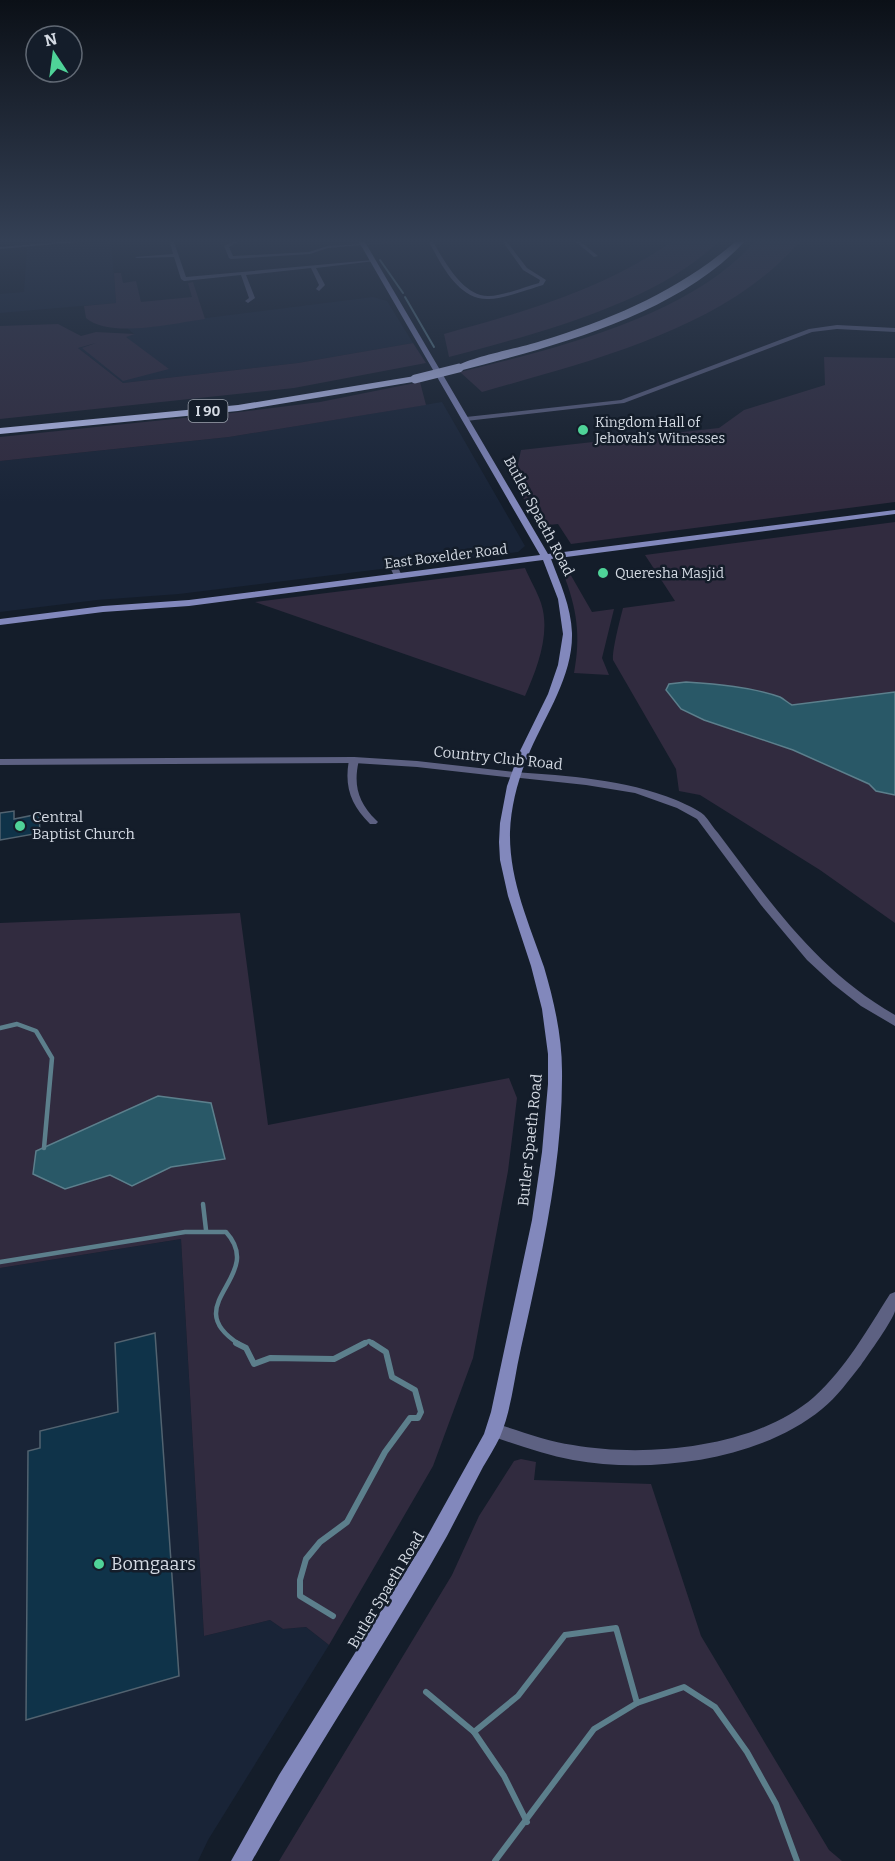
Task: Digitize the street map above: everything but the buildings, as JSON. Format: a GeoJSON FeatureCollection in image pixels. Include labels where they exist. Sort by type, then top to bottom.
{"type":"FeatureCollection","features":[{"type":"Feature","properties":{"kind":"highway","name":"I 90"},"geometry":{"type":"LineString","coordinates":[[0,432],[237,408],[414,373],[451,359],[525,340],[556,329]]}},
{"type":"Feature","properties":{"kind":"highway","name":"I 90"},"geometry":{"type":"LineString","coordinates":[[0,422],[286,392],[459,368],[537,346],[585,329]]}},
{"type":"Feature","properties":{"kind":"main road","name":"Butler Spaeth Road"},"geometry":{"type":"LineString","coordinates":[[241,1861],[382,1630],[451,1512],[494,1430],[518,1324],[542,1195],[555,1081],[550,1020],[538,970],[512,892],[506,861],[504,826],[514,775],[561,677],[567,650],[565,606],[546,558],[413,329]]}},
{"type":"Feature","properties":{"kind":"main road","name":"East Boxelder Road"},"geometry":{"type":"LineString","coordinates":[[0,622],[103,609],[189,603],[895,512]]}},
{"type":"Feature","properties":{"kind":"street"},"geometry":{"type":"LineString","coordinates":[[468,422],[621,402],[811,330],[821,329]]}},
{"type":"Feature","properties":{"kind":"street"},"geometry":{"type":"LineString","coordinates":[[873,329],[895,330]]}},
{"type":"Feature","properties":{"kind":"street"},"geometry":{"type":"LineString","coordinates":[[393,565],[398,576]]}},
{"type":"Feature","properties":{"kind":"street"},"geometry":{"type":"LineString","coordinates":[[354,760],[350,784],[353,798],[373,822]]}},
{"type":"Feature","properties":{"kind":"street","name":"Country Club Road"},"geometry":{"type":"LineString","coordinates":[[0,762],[354,760],[417,764],[514,775],[635,790],[666,798],[685,806],[700,817],[831,979],[871,1009],[895,1021]]}},
{"type":"Feature","properties":{"kind":"street"},"geometry":{"type":"LineString","coordinates":[[494,1430],[582,1454],[636,1456],[682,1454],[746,1441],[784,1425],[815,1406],[847,1374],[895,1299]]}},
{"type":"Feature","properties":{"kind":"shaded area"},"geometry":{"type":"Polygon","coordinates":[[[0,329],[67,329],[81,336],[96,332],[135,334],[126,337],[169,369],[123,381],[82,348],[96,343],[78,348],[123,383],[298,363],[413,343],[426,363],[294,388],[0,419],[0,329]]]}},
{"type":"Feature","properties":{"kind":"shaded area"},"geometry":{"type":"Polygon","coordinates":[[[128,329],[404,329],[413,343],[298,363],[123,383],[78,348],[134,334],[128,329]]]}},
{"type":"Feature","properties":{"kind":"shaded area"},"geometry":{"type":"Polygon","coordinates":[[[462,329],[548,329],[449,357],[444,334],[462,329]]]}},
{"type":"Feature","properties":{"kind":"shaded area"},"geometry":{"type":"Polygon","coordinates":[[[610,329],[673,329],[609,354],[482,392],[460,372],[536,353],[610,329]]]}},
{"type":"Feature","properties":{"kind":"shaded area"},"geometry":{"type":"Polygon","coordinates":[[[824,357],[895,358],[895,502],[571,544],[558,524],[539,526],[514,482],[521,450],[719,428],[744,410],[825,385],[824,357]]]}},
{"type":"Feature","properties":{"kind":"shaded area"},"geometry":{"type":"Polygon","coordinates":[[[420,382],[426,405],[229,437],[0,461],[0,437],[320,402],[420,382]]]}},
{"type":"Feature","properties":{"kind":"shaded area"},"geometry":{"type":"Polygon","coordinates":[[[442,402],[525,546],[518,552],[179,594],[97,600],[0,612],[0,461],[229,437],[442,402]]]}},
{"type":"Feature","properties":{"kind":"shaded area"},"geometry":{"type":"Polygon","coordinates":[[[895,522],[895,692],[792,705],[781,697],[774,697],[681,709],[704,720],[793,750],[869,784],[876,791],[895,795],[895,923],[820,870],[700,795],[679,791],[676,769],[613,660],[613,655],[623,608],[675,601],[645,555],[895,522]]]}},
{"type":"Feature","properties":{"kind":"shaded area"},"geometry":{"type":"Polygon","coordinates":[[[525,568],[541,603],[544,626],[538,663],[525,696],[255,602],[525,568]]]}},
{"type":"Feature","properties":{"kind":"shaded area"},"geometry":{"type":"Polygon","coordinates":[[[569,572],[592,612],[614,609],[602,658],[609,675],[574,673],[577,647],[576,622],[572,598],[563,573],[569,572]]]}},
{"type":"Feature","properties":{"kind":"shaded area"},"geometry":{"type":"Polygon","coordinates":[[[686,682],[758,691],[780,697],[792,705],[895,692],[895,795],[876,791],[869,784],[793,750],[704,720],[681,709],[666,690],[669,684],[686,682]]]}},
{"type":"Feature","properties":{"kind":"shaded area"},"geometry":{"type":"Polygon","coordinates":[[[240,913],[268,1125],[509,1078],[517,1098],[508,1171],[473,1358],[433,1466],[329,1645],[306,1627],[283,1629],[270,1620],[204,1636],[181,1239],[0,1268],[0,923],[240,913]]]}},
{"type":"Feature","properties":{"kind":"shaded area"},"geometry":{"type":"Polygon","coordinates":[[[158,1096],[211,1103],[225,1159],[171,1167],[132,1186],[110,1175],[65,1189],[33,1174],[36,1151],[158,1096]]]}},
{"type":"Feature","properties":{"kind":"shaded area"},"geometry":{"type":"Polygon","coordinates":[[[181,1239],[204,1636],[270,1620],[283,1629],[306,1627],[329,1645],[208,1840],[198,1861],[0,1861],[0,1268],[181,1239]]]}},
{"type":"Feature","properties":{"kind":"shaded area"},"geometry":{"type":"Polygon","coordinates":[[[521,1459],[536,1462],[534,1480],[651,1484],[701,1636],[829,1850],[842,1861],[279,1861],[452,1575],[479,1516],[514,1461],[521,1459]]]}},
{"type":"Feature","properties":{"kind":"waterway"},"geometry":{"type":"LineString","coordinates":[[423,329],[434,347]]}},
{"type":"Feature","properties":{"kind":"waterway"},"geometry":{"type":"LineString","coordinates":[[0,1028],[17,1024],[36,1031],[52,1058],[44,1148]]}},
{"type":"Feature","properties":{"kind":"waterway"},"geometry":{"type":"LineString","coordinates":[[203,1204],[206,1230]]}},
{"type":"Feature","properties":{"kind":"waterway"},"geometry":{"type":"LineString","coordinates":[[0,1262],[185,1232],[226,1232],[236,1248],[236,1263],[232,1277],[218,1303],[216,1316],[222,1330],[239,1344]]}},
{"type":"Feature","properties":{"kind":"waterway"},"geometry":{"type":"LineString","coordinates":[[362,1344],[369,1341],[374,1344]]}},
{"type":"Feature","properties":{"kind":"waterway"},"geometry":{"type":"LineString","coordinates":[[236,1343],[246,1348],[254,1364],[270,1358],[334,1359],[365,1343]]}},
{"type":"Feature","properties":{"kind":"waterway"},"geometry":{"type":"LineString","coordinates":[[333,1616],[300,1596],[300,1580],[306,1559],[320,1542],[347,1522],[385,1452],[410,1418],[418,1418],[421,1412],[415,1390],[392,1377],[386,1352],[372,1343]]}},
{"type":"Feature","properties":{"kind":"waterway"},"geometry":{"type":"LineString","coordinates":[[474,1732],[518,1696],[565,1635],[616,1628],[637,1703]]}},
{"type":"Feature","properties":{"kind":"waterway"},"geometry":{"type":"LineString","coordinates":[[637,1703],[684,1687],[715,1707],[747,1752],[776,1804],[797,1861]]}},
{"type":"Feature","properties":{"kind":"waterway"},"geometry":{"type":"LineString","coordinates":[[426,1692],[474,1732]]}},
{"type":"Feature","properties":{"kind":"waterway"},"geometry":{"type":"LineString","coordinates":[[526,1820],[594,1729],[637,1703]]}},
{"type":"Feature","properties":{"kind":"waterway"},"geometry":{"type":"LineString","coordinates":[[474,1732],[504,1776],[526,1820]]}},
{"type":"Feature","properties":{"kind":"waterway"},"geometry":{"type":"LineString","coordinates":[[495,1861],[526,1820]]}},
{"type":"Feature","properties":{"kind":"place","name":"Kingdom Hall of Jehovah’s Witnesses"},"geometry":{"type":"Point","coordinates":[583,430]}},
{"type":"Feature","properties":{"kind":"place","name":"Queresha Masjid"},"geometry":{"type":"Point","coordinates":[603,573]}},
{"type":"Feature","properties":{"kind":"place","name":"Central Baptist Church"},"geometry":{"type":"Point","coordinates":[20,826]}},
{"type":"Feature","properties":{"kind":"place","name":"Bomgaars"},"geometry":{"type":"Point","coordinates":[99,1564]}}]}
